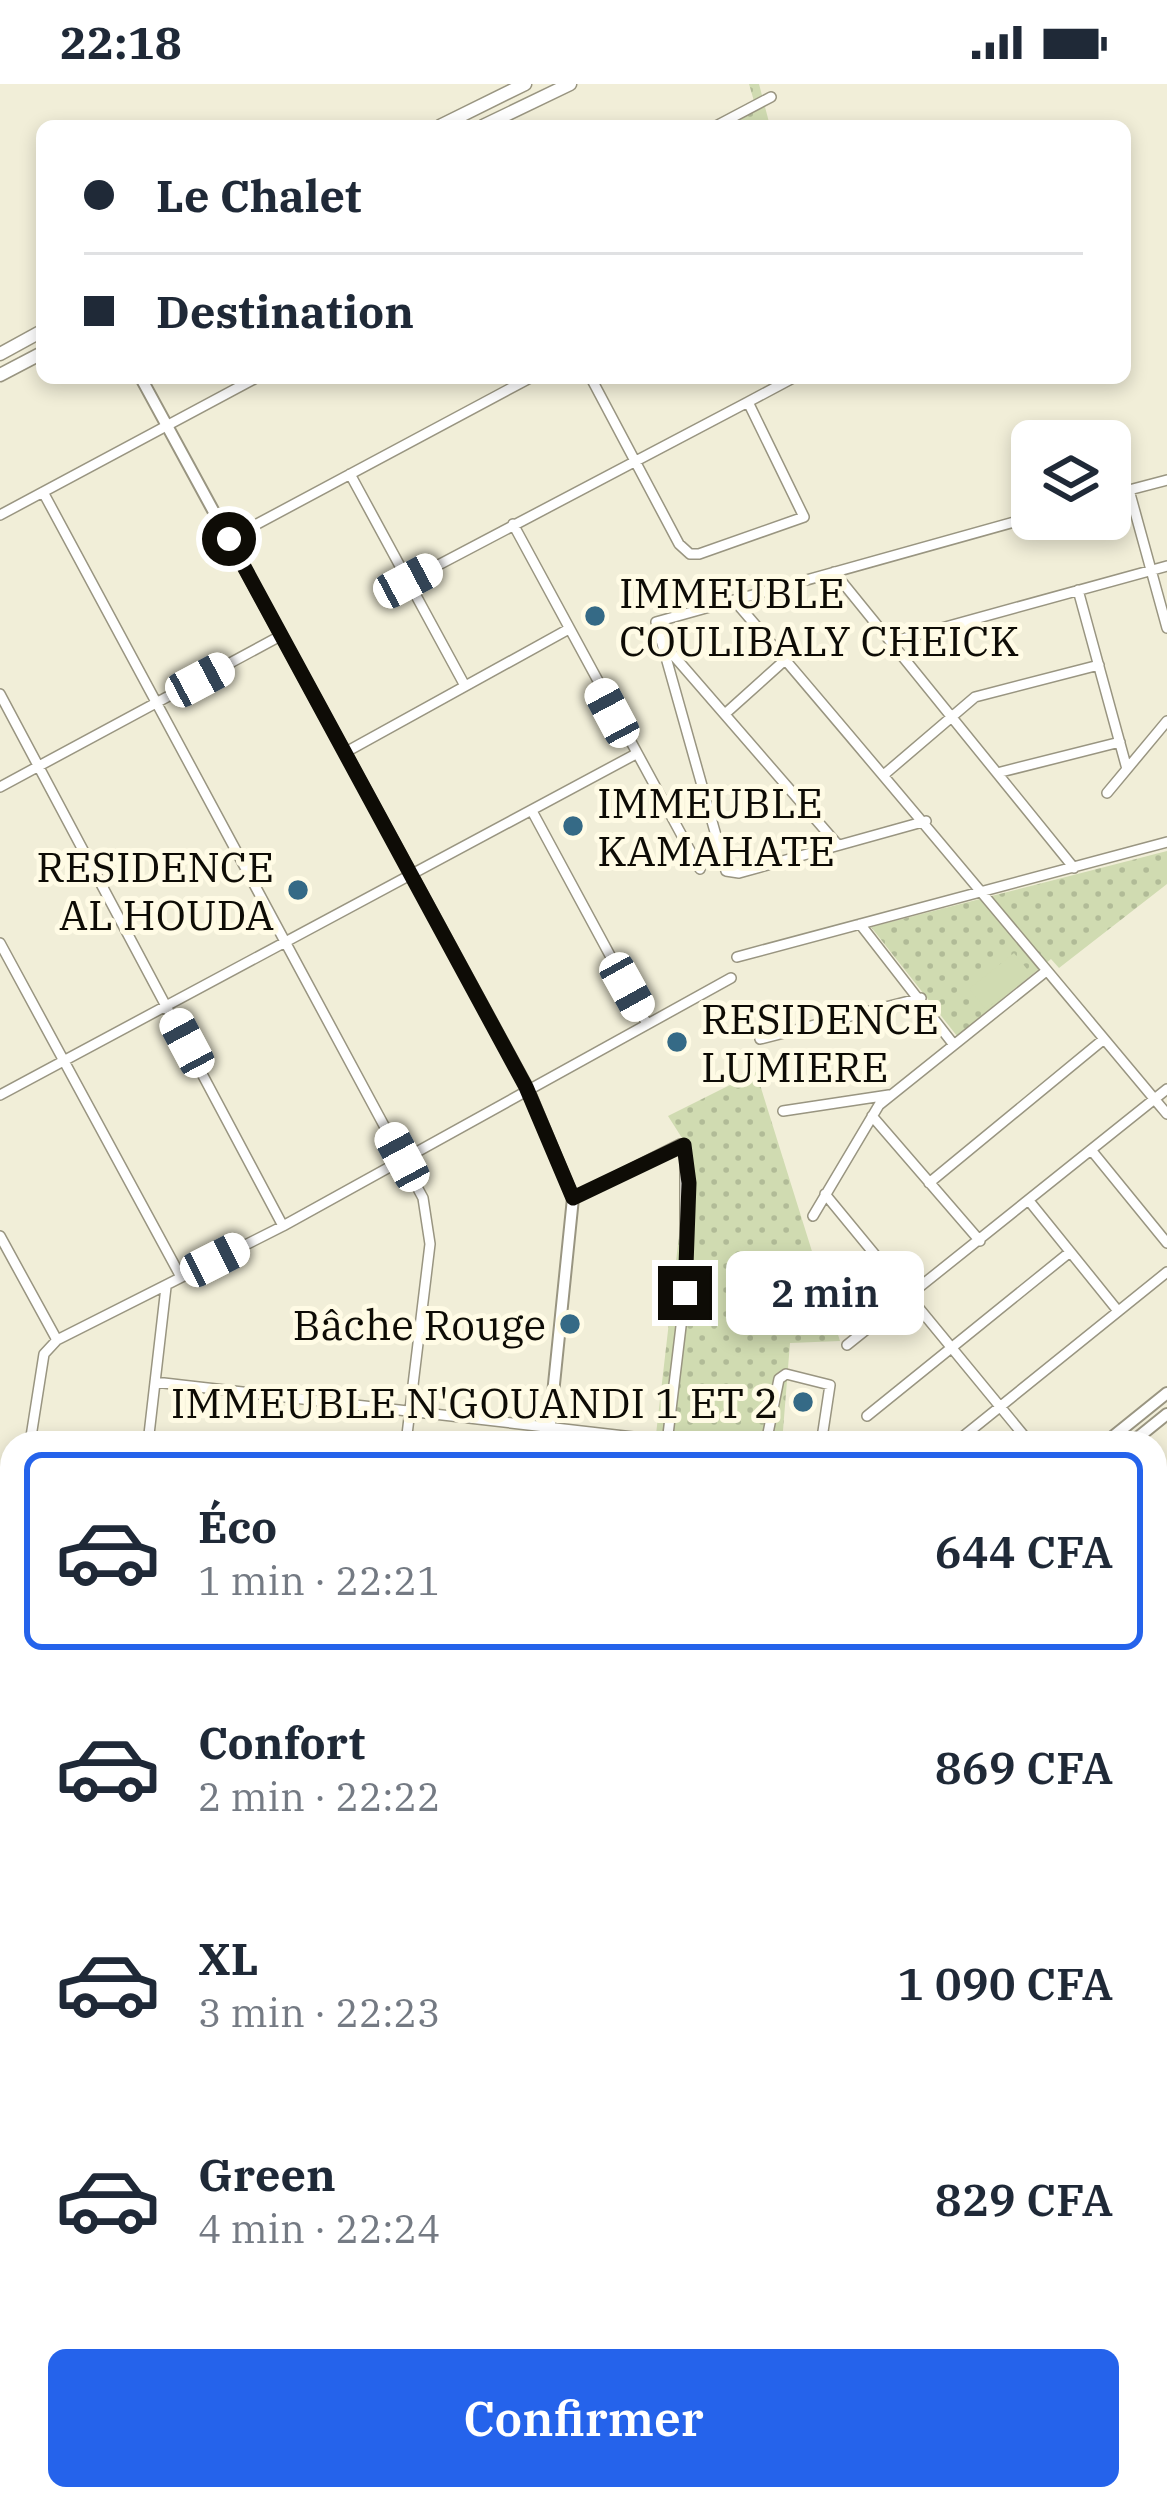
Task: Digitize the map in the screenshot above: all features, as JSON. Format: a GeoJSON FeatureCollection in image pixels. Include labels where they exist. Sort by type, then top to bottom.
{"type":"FeatureCollection","features":[{"type":"Feature","properties":{"kind":"main road"},"geometry":{"type":"LineString","coordinates":[[452,120],[525,84]]}},
{"type":"Feature","properties":{"kind":"main road"},"geometry":{"type":"LineString","coordinates":[[495,120],[570,84]]}},
{"type":"Feature","properties":{"kind":"main road"},"geometry":{"type":"LineString","coordinates":[[0,354],[36,334]]}},
{"type":"Feature","properties":{"kind":"main road"},"geometry":{"type":"LineString","coordinates":[[0,375],[36,355]]}},
{"type":"Feature","properties":{"kind":"street"},"geometry":{"type":"LineString","coordinates":[[727,120],[771,97]]}},
{"type":"Feature","properties":{"kind":"street"},"geometry":{"type":"LineString","coordinates":[[144,384],[526,1087],[573,1198],[550,1431]]}},
{"type":"Feature","properties":{"kind":"street"},"geometry":{"type":"LineString","coordinates":[[0,514],[245,384]]}},
{"type":"Feature","properties":{"kind":"street"},"geometry":{"type":"LineString","coordinates":[[229,539],[519,384]]}},
{"type":"Feature","properties":{"kind":"street"},"geometry":{"type":"LineString","coordinates":[[594,384],[680,544],[690,554],[804,517],[748,402]]}},
{"type":"Feature","properties":{"kind":"street"},"geometry":{"type":"LineString","coordinates":[[408,581],[782,384]]}},
{"type":"Feature","properties":{"kind":"street"},"geometry":{"type":"LineString","coordinates":[[350,474],[464,684]]}},
{"type":"Feature","properties":{"kind":"street"},"geometry":{"type":"LineString","coordinates":[[1131,489],[1167,480]]}},
{"type":"Feature","properties":{"kind":"street"},"geometry":{"type":"LineString","coordinates":[[43,492],[290,941],[423,1198],[430,1231],[408,1431]]}},
{"type":"Feature","properties":{"kind":"street"},"geometry":{"type":"LineString","coordinates":[[1131,498],[1167,628]]}},
{"type":"Feature","properties":{"kind":"street"},"geometry":{"type":"LineString","coordinates":[[926,821],[739,873],[726,872],[658,638],[659,620],[1011,523]]}},
{"type":"Feature","properties":{"kind":"street"},"geometry":{"type":"LineString","coordinates":[[513,524],[634,755],[700,869]]}},
{"type":"Feature","properties":{"kind":"street"},"geometry":{"type":"LineString","coordinates":[[891,642],[1167,566]]}},
{"type":"Feature","properties":{"kind":"street"},"geometry":{"type":"LineString","coordinates":[[834,572],[1075,868]]}},
{"type":"Feature","properties":{"kind":"street"},"geometry":{"type":"LineString","coordinates":[[1078,590],[1127,769]]}},
{"type":"Feature","properties":{"kind":"street"},"geometry":{"type":"LineString","coordinates":[[734,600],[886,772],[1045,972],[1167,1114]]}},
{"type":"Feature","properties":{"kind":"street"},"geometry":{"type":"LineString","coordinates":[[346,752],[567,630]]}},
{"type":"Feature","properties":{"kind":"street"},"geometry":{"type":"LineString","coordinates":[[0,787],[282,635]]}},
{"type":"Feature","properties":{"kind":"street"},"geometry":{"type":"LineString","coordinates":[[658,638],[838,845]]}},
{"type":"Feature","properties":{"kind":"street"},"geometry":{"type":"LineString","coordinates":[[726,712],[785,660]]}},
{"type":"Feature","properties":{"kind":"street"},"geometry":{"type":"LineString","coordinates":[[886,772],[950,714],[982,694],[1099,664]]}},
{"type":"Feature","properties":{"kind":"street"},"geometry":{"type":"LineString","coordinates":[[0,694],[283,1226]]}},
{"type":"Feature","properties":{"kind":"street"},"geometry":{"type":"LineString","coordinates":[[1107,793],[1167,721]]}},
{"type":"Feature","properties":{"kind":"street"},"geometry":{"type":"LineString","coordinates":[[997,773],[1120,742]]}},
{"type":"Feature","properties":{"kind":"street"},"geometry":{"type":"LineString","coordinates":[[0,1095],[634,755]]}},
{"type":"Feature","properties":{"kind":"street"},"geometry":{"type":"LineString","coordinates":[[532,811],[646,1022]]}},
{"type":"Feature","properties":{"kind":"street"},"geometry":{"type":"LineString","coordinates":[[737,957],[1167,842]]}},
{"type":"Feature","properties":{"kind":"street"},"geometry":{"type":"LineString","coordinates":[[860,924],[954,1045]]}},
{"type":"Feature","properties":{"kind":"street"},"geometry":{"type":"LineString","coordinates":[[0,944],[181,1277]]}},
{"type":"Feature","properties":{"kind":"street"},"geometry":{"type":"LineString","coordinates":[[813,1216],[889,1095],[1045,972]]}},
{"type":"Feature","properties":{"kind":"street"},"geometry":{"type":"LineString","coordinates":[[32,1431],[44,1354],[57,1340],[283,1226],[526,1087],[731,978]]}},
{"type":"Feature","properties":{"kind":"street"},"geometry":{"type":"LineString","coordinates":[[760,1039],[921,998]]}},
{"type":"Feature","properties":{"kind":"street"},"geometry":{"type":"LineString","coordinates":[[928,1183],[1104,1040]]}},
{"type":"Feature","properties":{"kind":"street"},"geometry":{"type":"LineString","coordinates":[[848,1345],[1167,1089]]}},
{"type":"Feature","properties":{"kind":"street"},"geometry":{"type":"LineString","coordinates":[[783,1111],[889,1095]]}},
{"type":"Feature","properties":{"kind":"street"},"geometry":{"type":"LineString","coordinates":[[872,1116],[980,1241]]}},
{"type":"Feature","properties":{"kind":"street"},"geometry":{"type":"LineString","coordinates":[[573,1198],[680,1144],[685,1147],[685,1293],[669,1431]]}},
{"type":"Feature","properties":{"kind":"street"},"geometry":{"type":"LineString","coordinates":[[1092,1151],[1167,1243]]}},
{"type":"Feature","properties":{"kind":"street"},"geometry":{"type":"LineString","coordinates":[[825,1194],[1020,1431]]}},
{"type":"Feature","properties":{"kind":"street"},"geometry":{"type":"LineString","coordinates":[[1030,1202],[1118,1311]]}},
{"type":"Feature","properties":{"kind":"street"},"geometry":{"type":"LineString","coordinates":[[0,1237],[57,1340]]}},
{"type":"Feature","properties":{"kind":"street"},"geometry":{"type":"LineString","coordinates":[[866,1417],[1070,1252]]}},
{"type":"Feature","properties":{"kind":"street"},"geometry":{"type":"LineString","coordinates":[[971,1431],[1167,1272]]}},
{"type":"Feature","properties":{"kind":"street"},"geometry":{"type":"LineString","coordinates":[[149,1431],[166,1287]]}},
{"type":"Feature","properties":{"kind":"street"},"geometry":{"type":"LineString","coordinates":[[768,1431],[779,1379],[786,1374],[830,1384],[823,1431]]}},
{"type":"Feature","properties":{"kind":"street"},"geometry":{"type":"LineString","coordinates":[[155,1382],[581,1431]]}},
{"type":"Feature","properties":{"kind":"street"},"geometry":{"type":"LineString","coordinates":[[1121,1431],[1167,1393]]}},
{"type":"Feature","properties":{"kind":"street"},"geometry":{"type":"LineString","coordinates":[[1167,1706],[1167,1718]]}},
{"type":"Feature","properties":{"kind":"green space"},"geometry":{"type":"Polygon","coordinates":[[[749,84],[759,84],[768,120],[734,120],[756,108],[749,84]]]}},
{"type":"Feature","properties":{"kind":"green space"},"geometry":{"type":"Polygon","coordinates":[[[1167,851],[1167,884],[1059,968],[1051,959],[957,1036],[871,927],[1167,851]]]}},
{"type":"Feature","properties":{"kind":"green space"},"geometry":{"type":"Polygon","coordinates":[[[1014,953],[1031,974],[986,1009],[969,989],[1014,953]]]}},
{"type":"Feature","properties":{"kind":"green space"},"geometry":{"type":"Polygon","coordinates":[[[756,1072],[840,1341],[790,1343],[783,1431],[656,1431],[689,1149],[668,1116],[756,1072]]]}},
{"type":"Feature","properties":{"kind":"place","name":"IMMEUBLE COULIBALY CHEICK"},"geometry":{"type":"Point","coordinates":[595,616]}},
{"type":"Feature","properties":{"kind":"place","name":"IMMEUBLE KAMAHATE"},"geometry":{"type":"Point","coordinates":[573,826]}},
{"type":"Feature","properties":{"kind":"place","name":"RESIDENCE AL HOUDA"},"geometry":{"type":"Point","coordinates":[298,890]}},
{"type":"Feature","properties":{"kind":"place","name":"RESIDENCE LUMIERE"},"geometry":{"type":"Point","coordinates":[677,1042]}},
{"type":"Feature","properties":{"kind":"place","name":"Bâche Rouge"},"geometry":{"type":"Point","coordinates":[570,1324]}},
{"type":"Feature","properties":{"kind":"place","name":"IMMEUBLE N'GOUANDI 1 ET 2"},"geometry":{"type":"Point","coordinates":[803,1402]}},
{"type":"Feature","properties":{"kind":"route"},"geometry":{"type":"LineString","coordinates":[[229,539],[526,1087],[573,1198],[684,1145],[689,1183],[685,1293]]}}]}
